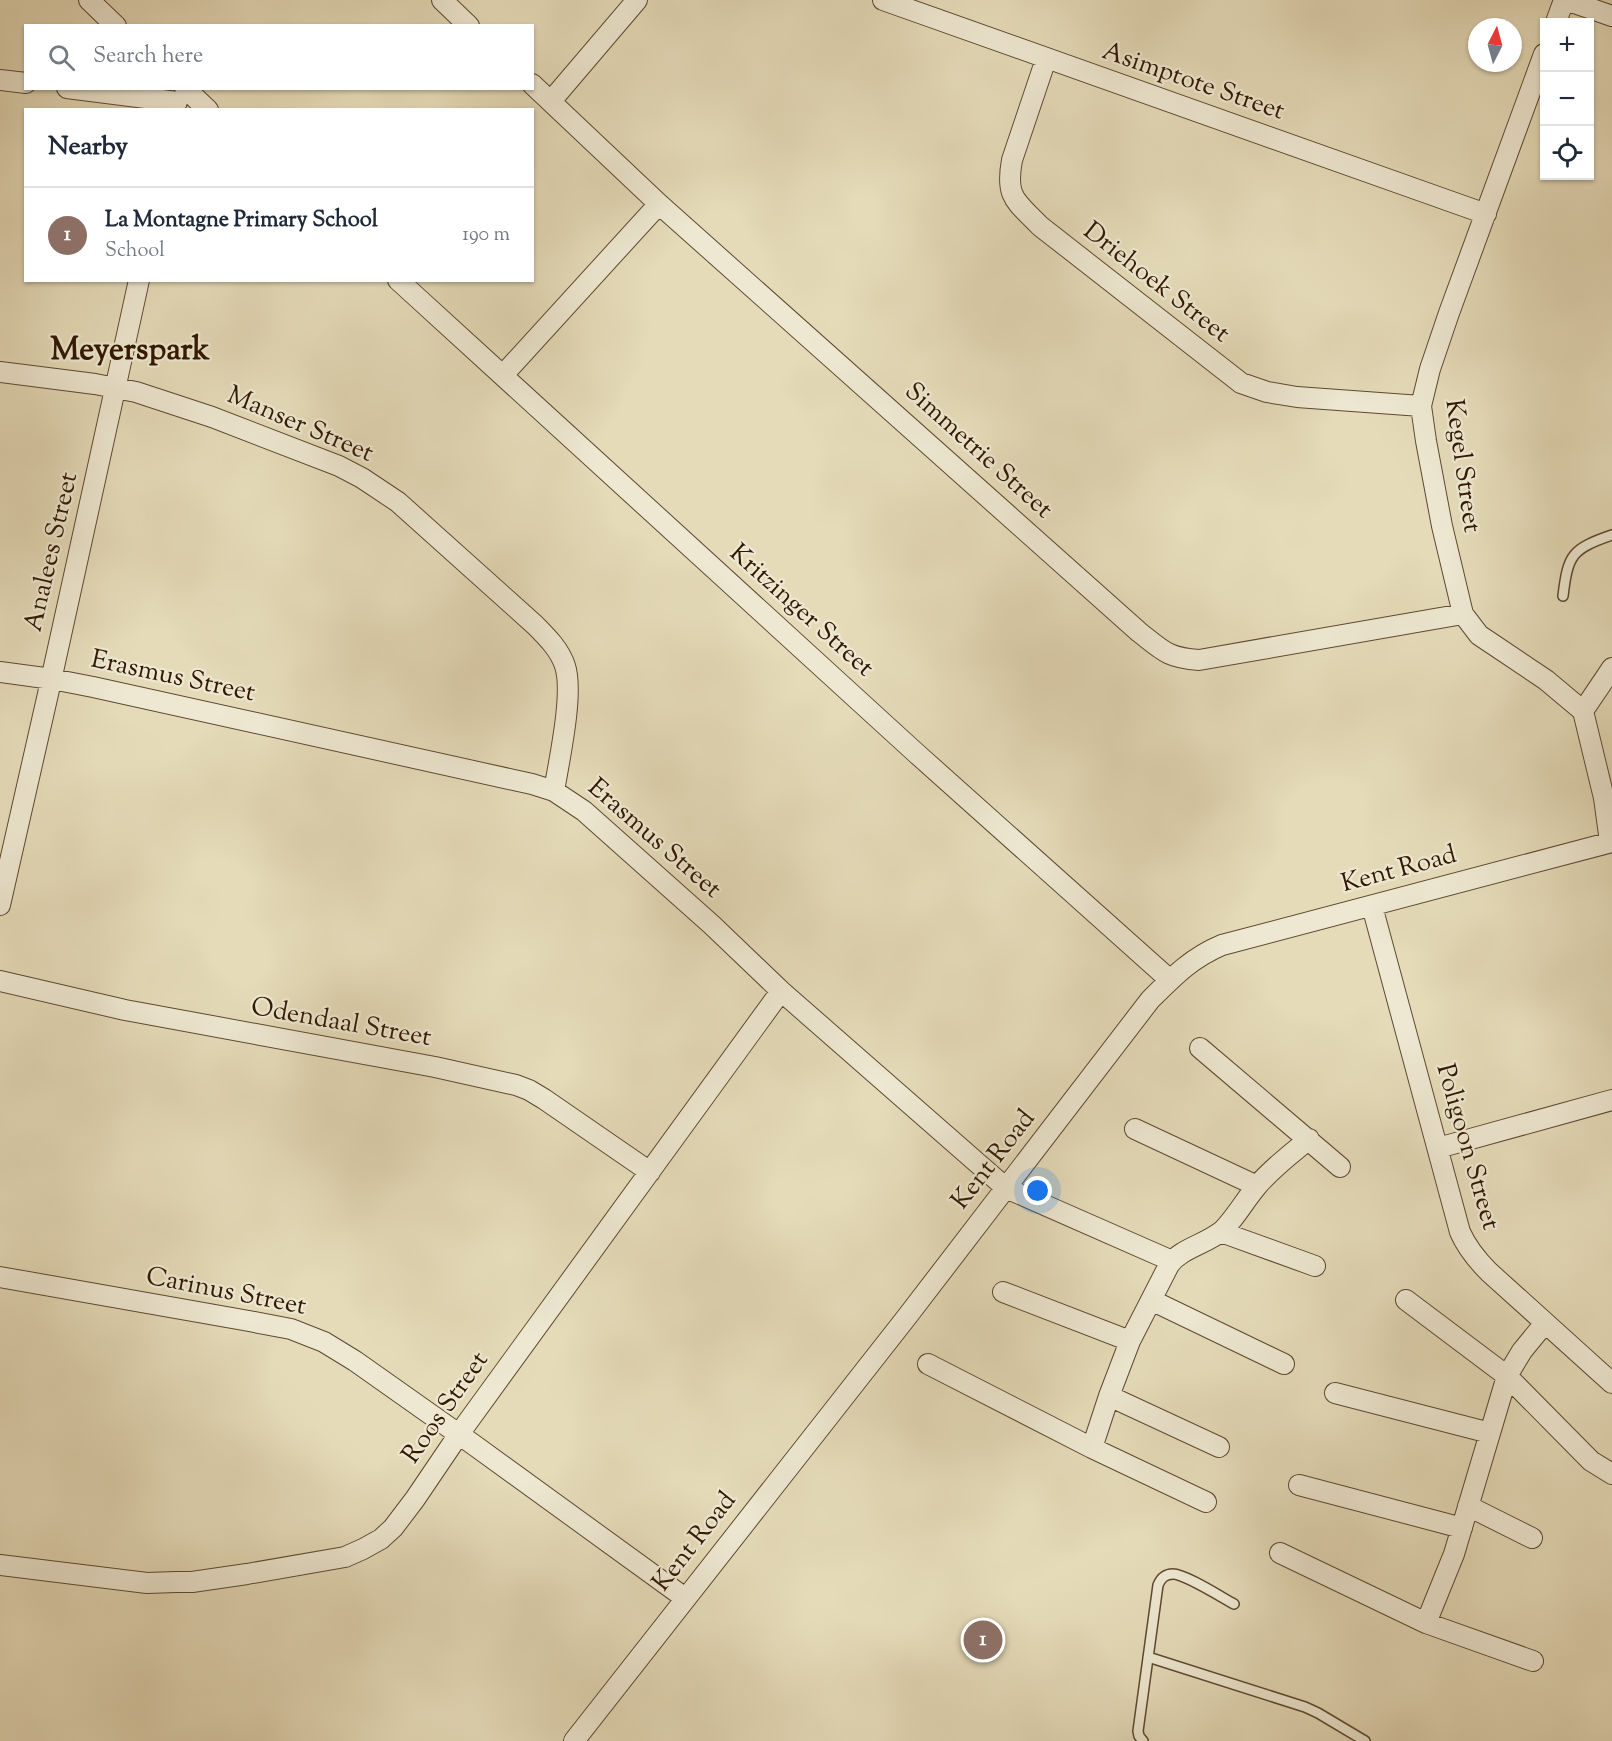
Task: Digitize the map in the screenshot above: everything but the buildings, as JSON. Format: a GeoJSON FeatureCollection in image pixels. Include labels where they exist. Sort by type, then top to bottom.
{"type":"FeatureCollection","features":[{"type":"Feature","properties":{"kind":"street"},"geometry":{"type":"LineString","coordinates":[[89,0],[114,24]]}},
{"type":"Feature","properties":{"kind":"street"},"geometry":{"type":"LineString","coordinates":[[442,0],[467,24]]}},
{"type":"Feature","properties":{"kind":"street"},"geometry":{"type":"LineString","coordinates":[[551,101],[637,0]]}},
{"type":"Feature","properties":{"kind":"street","name":"Asimptote Street"},"geometry":{"type":"LineString","coordinates":[[883,0],[1486,214]]}},
{"type":"Feature","properties":{"kind":"street"},"geometry":{"type":"LineString","coordinates":[[1558,18],[1565,0],[1612,16]]}},
{"type":"Feature","properties":{"kind":"street","name":"Driehoek Street"},"geometry":{"type":"LineString","coordinates":[[1046,59],[1012,160],[1009,177],[1014,200],[1040,226],[1241,383],[1267,392],[1297,397],[1421,406]]}},
{"type":"Feature","properties":{"kind":"street","name":"Kegel Street"},"geometry":{"type":"LineString","coordinates":[[1540,68],[1449,313],[1430,369],[1421,406],[1442,526],[1463,614],[1479,635],[1546,680],[1583,711]]}},
{"type":"Feature","properties":{"kind":"street"},"geometry":{"type":"LineString","coordinates":[[0,80],[24,83]]}},
{"type":"Feature","properties":{"kind":"street","name":"Simmetrie Street"},"geometry":{"type":"LineString","coordinates":[[534,86],[659,204],[1130,624],[1170,656],[1199,660],[1463,614]]}},
{"type":"Feature","properties":{"kind":"street"},"geometry":{"type":"LineString","coordinates":[[92,90],[179,97],[204,108]]}},
{"type":"Feature","properties":{"kind":"street"},"geometry":{"type":"LineString","coordinates":[[503,375],[659,204]]}},
{"type":"Feature","properties":{"kind":"street","name":"Analees Street"},"geometry":{"type":"LineString","coordinates":[[0,905],[139,282]]}},
{"type":"Feature","properties":{"kind":"street","name":"Kritzinger Street"},"geometry":{"type":"LineString","coordinates":[[400,282],[916,753],[1170,980]]}},
{"type":"Feature","properties":{"kind":"street","name":"Manser Street"},"geometry":{"type":"LineString","coordinates":[[0,372],[116,387],[136,392],[301,450],[362,478],[398,502],[548,638],[565,666],[566,712],[554,791]]}},
{"type":"Feature","properties":{"kind":"street"},"geometry":{"type":"LineString","coordinates":[[1611,842],[1604,798],[1583,711],[1612,668]]}},
{"type":"Feature","properties":{"kind":"street","name":"Erasmus Street"},"geometry":{"type":"LineString","coordinates":[[0,672],[52,679],[510,779],[554,791],[591,817],[712,925],[781,991],[1006,1188],[1172,1261]]}},
{"type":"Feature","properties":{"kind":"street","name":"Kent Road"},"geometry":{"type":"LineString","coordinates":[[574,1741],[906,1318],[1150,1000],[1170,980],[1203,952],[1222,945],[1611,842]]}},
{"type":"Feature","properties":{"kind":"street","name":"Poligoon Street"},"geometry":{"type":"LineString","coordinates":[[1372,906],[1460,1232],[1473,1256],[1612,1383]]}},
{"type":"Feature","properties":{"kind":"street","name":"Odendaal Street"},"geometry":{"type":"LineString","coordinates":[[0,981],[125,1010],[435,1067],[516,1085],[544,1099],[650,1172]]}},
{"type":"Feature","properties":{"kind":"street","name":"Roos Street"},"geometry":{"type":"LineString","coordinates":[[0,1565],[147,1583],[192,1582],[345,1557],[381,1539],[393,1528],[415,1498],[781,991]]}},
{"type":"Feature","properties":{"kind":"street"},"geometry":{"type":"LineString","coordinates":[[1200,1048],[1340,1167]]}},
{"type":"Feature","properties":{"kind":"street"},"geometry":{"type":"LineString","coordinates":[[1438,1148],[1612,1100]]}},
{"type":"Feature","properties":{"kind":"street"},"geometry":{"type":"LineString","coordinates":[[1135,1129],[1257,1186]]}},
{"type":"Feature","properties":{"kind":"street"},"geometry":{"type":"LineString","coordinates":[[1092,1448],[1130,1341],[1172,1261],[1221,1232],[1257,1186],[1280,1162],[1309,1140]]}},
{"type":"Feature","properties":{"kind":"street"},"geometry":{"type":"LineString","coordinates":[[1221,1232],[1315,1266]]}},
{"type":"Feature","properties":{"kind":"street","name":"Carinus Street"},"geometry":{"type":"LineString","coordinates":[[0,1277],[291,1329],[324,1342],[459,1434],[685,1598]]}},
{"type":"Feature","properties":{"kind":"street"},"geometry":{"type":"LineString","coordinates":[[1003,1292],[1130,1341]]}},
{"type":"Feature","properties":{"kind":"street"},"geometry":{"type":"LineString","coordinates":[[1151,1300],[1284,1364]]}},
{"type":"Feature","properties":{"kind":"street"},"geometry":{"type":"LineString","coordinates":[[1406,1300],[1507,1376],[1591,1461],[1612,1474]]}},
{"type":"Feature","properties":{"kind":"street"},"geometry":{"type":"LineString","coordinates":[[1426,1623],[1448,1573],[1507,1376],[1522,1351],[1545,1323]]}},
{"type":"Feature","properties":{"kind":"street"},"geometry":{"type":"LineString","coordinates":[[928,1364],[1092,1448],[1206,1502]]}},
{"type":"Feature","properties":{"kind":"street"},"geometry":{"type":"LineString","coordinates":[[1335,1393],[1490,1433]]}},
{"type":"Feature","properties":{"kind":"street"},"geometry":{"type":"LineString","coordinates":[[1109,1396],[1219,1447]]}},
{"type":"Feature","properties":{"kind":"street"},"geometry":{"type":"LineString","coordinates":[[1299,1485],[1461,1528]]}},
{"type":"Feature","properties":{"kind":"street"},"geometry":{"type":"LineString","coordinates":[[1468,1506],[1532,1538]]}},
{"type":"Feature","properties":{"kind":"street"},"geometry":{"type":"LineString","coordinates":[[1280,1553],[1426,1623],[1533,1661]]}},
{"type":"Feature","properties":{"kind":"lane"},"geometry":{"type":"LineString","coordinates":[[1563,596],[1566,571],[1573,555],[1588,543],[1612,535]]}},
{"type":"Feature","properties":{"kind":"lane"},"geometry":{"type":"LineString","coordinates":[[1143,1741],[1138,1731],[1158,1585],[1168,1574],[1179,1575],[1234,1604]]}},
{"type":"Feature","properties":{"kind":"lane"},"geometry":{"type":"LineString","coordinates":[[1149,1657],[1305,1707],[1365,1741]]}},
{"type":"Feature","properties":{"kind":"place","name":"La Montagne Primary School"},"geometry":{"type":"Point","coordinates":[983,1640]}},
{"type":"Feature","properties":{"kind":"district","name":"Meyerspark"},"geometry":{"type":"Point","coordinates":[130,351]}}]}
